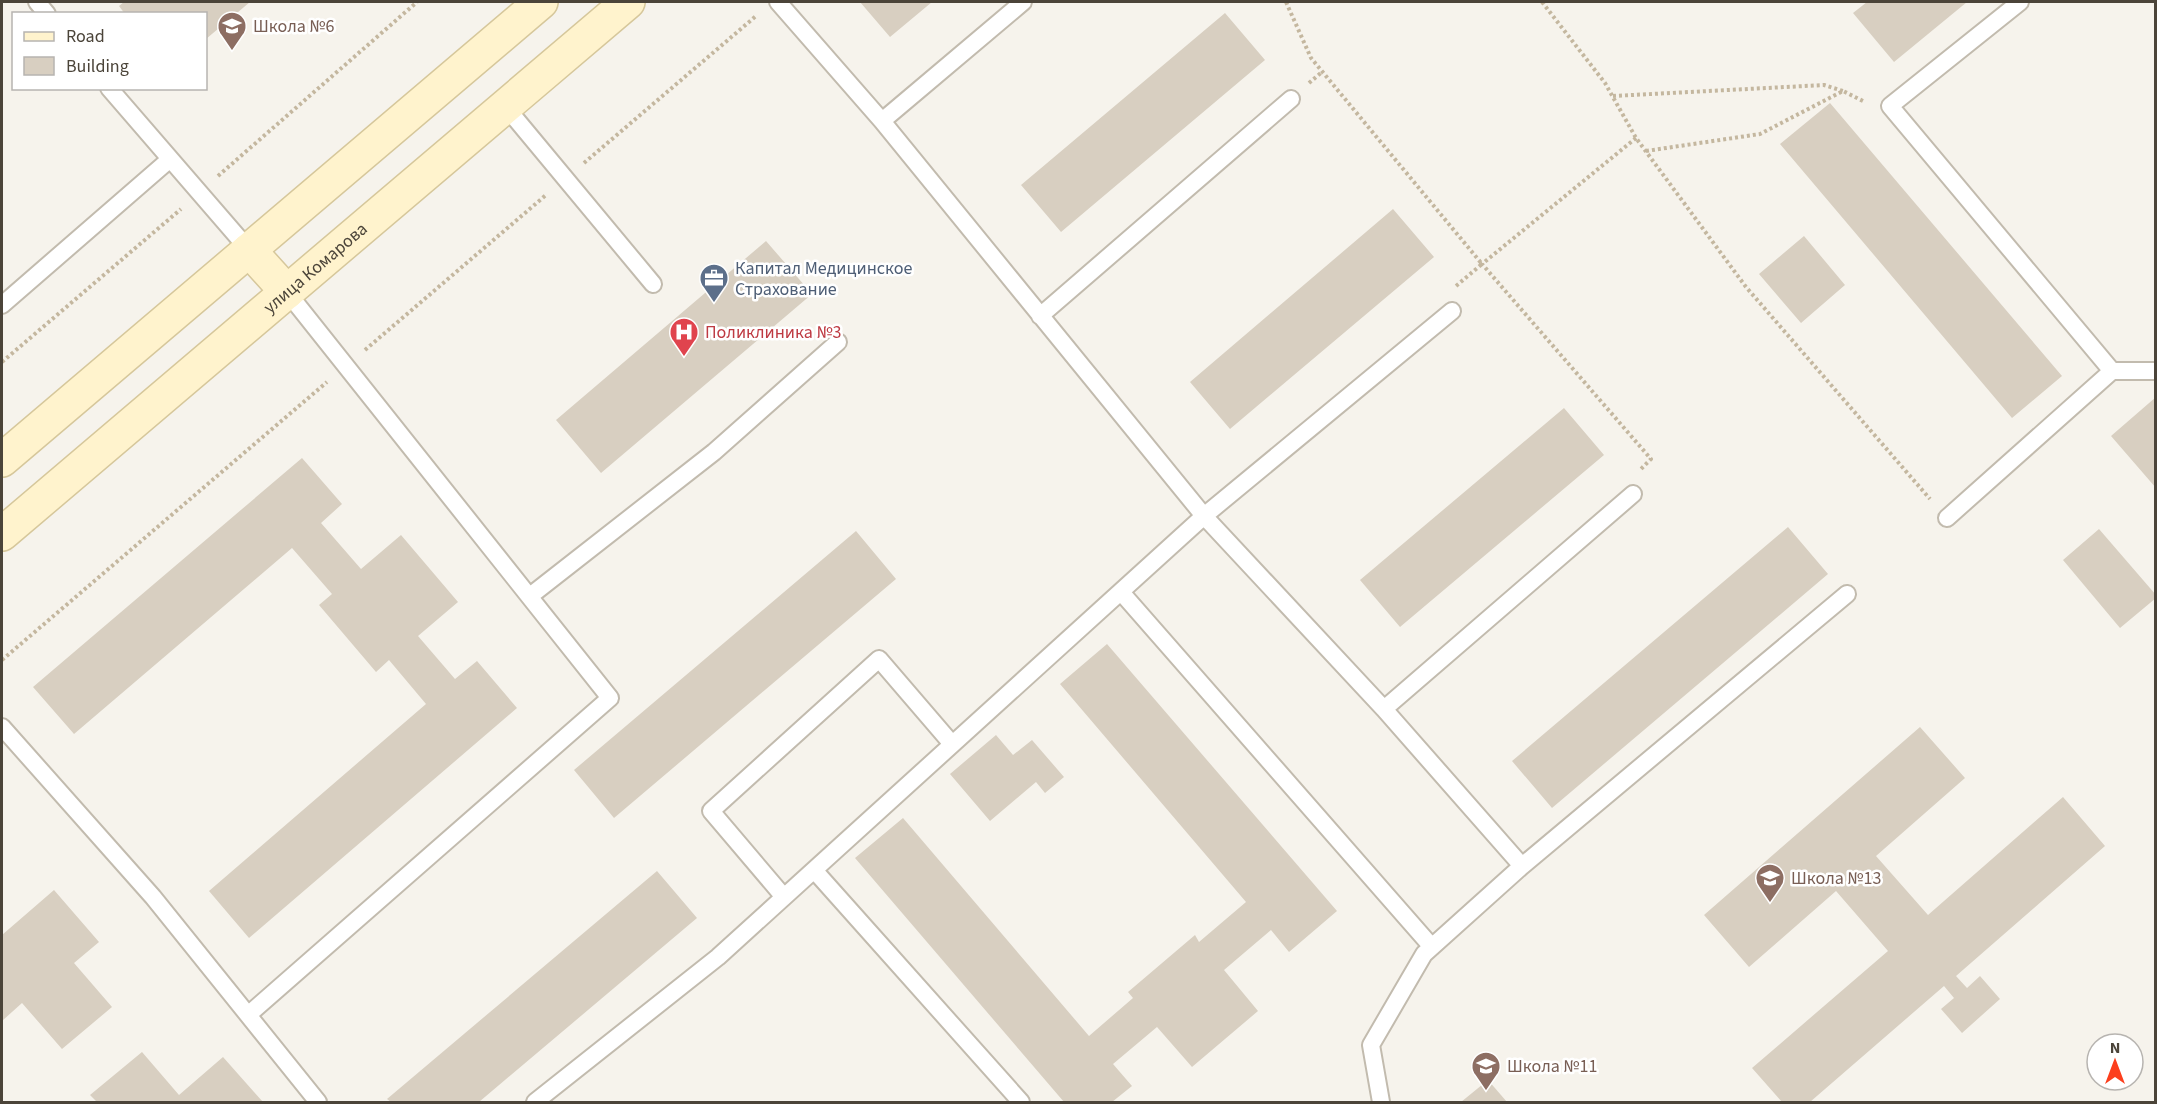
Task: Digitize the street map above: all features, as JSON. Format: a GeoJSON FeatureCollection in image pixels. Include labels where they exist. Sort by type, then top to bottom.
{"type":"FeatureCollection","features":[{"type":"Feature","properties":{"kind":"main road"},"geometry":{"type":"LineString","coordinates":[[2,460],[541,2]]}},
{"type":"Feature","properties":{"kind":"main road","name":"улица Комарова"},"geometry":{"type":"LineString","coordinates":[[2,534],[628,2]]}},
{"type":"Feature","properties":{"kind":"main road"},"geometry":{"type":"LineString","coordinates":[[249,250],[286,291]]}},
{"type":"Feature","properties":{"kind":"lane"},"geometry":{"type":"LineString","coordinates":[[882,121],[1023,2]]}},
{"type":"Feature","properties":{"kind":"lane"},"geometry":{"type":"LineString","coordinates":[[2020,2],[1890,106],[2112,371]]}},
{"type":"Feature","properties":{"kind":"lane"},"geometry":{"type":"LineString","coordinates":[[771,5],[882,121],[1204,516],[1384,709],[1522,866]]}},
{"type":"Feature","properties":{"kind":"lane"},"geometry":{"type":"LineString","coordinates":[[111,90],[249,250]]}},
{"type":"Feature","properties":{"kind":"lane"},"geometry":{"type":"LineString","coordinates":[[1040,316],[1291,99]]}},
{"type":"Feature","properties":{"kind":"lane"},"geometry":{"type":"LineString","coordinates":[[505,106],[652,284]]}},
{"type":"Feature","properties":{"kind":"lane"},"geometry":{"type":"LineString","coordinates":[[2,305],[169,160]]}},
{"type":"Feature","properties":{"kind":"lane"},"geometry":{"type":"LineString","coordinates":[[248,1015],[610,698],[344,367],[286,291]]}},
{"type":"Feature","properties":{"kind":"lane"},"geometry":{"type":"LineString","coordinates":[[535,1102],[718,957],[1204,516],[1452,311]]}},
{"type":"Feature","properties":{"kind":"lane"},"geometry":{"type":"LineString","coordinates":[[530,596],[714,452],[838,342]]}},
{"type":"Feature","properties":{"kind":"lane"},"geometry":{"type":"LineString","coordinates":[[1947,518],[2112,371],[2156,371]]}},
{"type":"Feature","properties":{"kind":"lane"},"geometry":{"type":"LineString","coordinates":[[1384,709],[1633,494]]}},
{"type":"Feature","properties":{"kind":"lane"},"geometry":{"type":"LineString","coordinates":[[1121,592],[1431,947]]}},
{"type":"Feature","properties":{"kind":"lane"},"geometry":{"type":"LineString","coordinates":[[1381,1102],[1371,1045],[1424,954],[1522,866],[1847,594]]}},
{"type":"Feature","properties":{"kind":"lane"},"geometry":{"type":"LineString","coordinates":[[784,897],[711,811],[879,659],[952,744]]}},
{"type":"Feature","properties":{"kind":"lane"},"geometry":{"type":"LineString","coordinates":[[2,727],[153,897],[318,1102]]}},
{"type":"Feature","properties":{"kind":"lane"},"geometry":{"type":"LineString","coordinates":[[814,870],[1021,1102]]}},
{"type":"Feature","properties":{"kind":"path"},"geometry":{"type":"LineString","coordinates":[[1286,2],[1311,58],[1482,264],[1651,459],[1630,480],[1633,494]]}},
{"type":"Feature","properties":{"kind":"path"},"geometry":{"type":"LineString","coordinates":[[1542,2],[1613,96],[1636,138],[1746,287],[1947,518]]}},
{"type":"Feature","properties":{"kind":"path"},"geometry":{"type":"LineString","coordinates":[[2,660],[771,5]]}},
{"type":"Feature","properties":{"kind":"path"},"geometry":{"type":"LineString","coordinates":[[1613,96],[1824,85],[1843,91],[1901,119]]}},
{"type":"Feature","properties":{"kind":"path"},"geometry":{"type":"LineString","coordinates":[[1646,151],[1760,134],[1843,91]]}},
{"type":"Feature","properties":{"kind":"path"},"geometry":{"type":"LineString","coordinates":[[1452,311],[1445,296],[1636,138]]}},
{"type":"Feature","properties":{"kind":"building"},"geometry":{"type":"Polygon","coordinates":[[[124,2],[250,2],[207,38],[207,12],[124,12],[119,6],[124,2]]]}},
{"type":"Feature","properties":{"kind":"building"},"geometry":{"type":"Polygon","coordinates":[[[860,2],[932,2],[890,37],[860,2]]]}},
{"type":"Feature","properties":{"kind":"building"},"geometry":{"type":"Polygon","coordinates":[[[1867,2],[1967,2],[1894,62],[1853,13],[1867,2]]]}},
{"type":"Feature","properties":{"kind":"building"},"geometry":{"type":"Polygon","coordinates":[[[1225,13],[1265,60],[1061,232],[1021,185],[1225,13]]]}},
{"type":"Feature","properties":{"kind":"building"},"geometry":{"type":"Polygon","coordinates":[[[1830,103],[2062,376],[2012,418],[1780,144],[1830,103]]]}},
{"type":"Feature","properties":{"kind":"building"},"geometry":{"type":"Polygon","coordinates":[[[1393,209],[1434,257],[1230,429],[1190,382],[1393,209]]]}},
{"type":"Feature","properties":{"kind":"building"},"geometry":{"type":"Polygon","coordinates":[[[1804,236],[1845,285],[1801,323],[1759,274],[1804,236]]]}},
{"type":"Feature","properties":{"kind":"building","name":"Поликлиника №3"},"geometry":{"type":"Polygon","coordinates":[[[766,241],[812,294],[601,473],[556,420],[766,241]]]}},
{"type":"Feature","properties":{"kind":"building"},"geometry":{"type":"Polygon","coordinates":[[[2156,397],[2156,488],[2111,436],[2156,397]]]}},
{"type":"Feature","properties":{"kind":"building"},"geometry":{"type":"Polygon","coordinates":[[[1564,408],[1604,455],[1400,627],[1360,580],[1564,408]]]}},
{"type":"Feature","properties":{"kind":"building"},"geometry":{"type":"Polygon","coordinates":[[[302,458],[342,504],[321,523],[361,569],[401,535],[458,602],[418,636],[455,679],[477,661],[517,708],[249,938],[209,891],[426,704],[389,660],[376,672],[319,605],[332,594],[292,548],[74,734],[33,687],[302,458]]]}},
{"type":"Feature","properties":{"kind":"building"},"geometry":{"type":"Polygon","coordinates":[[[1788,527],[1828,574],[1552,808],[1512,761],[1788,527]]]}},
{"type":"Feature","properties":{"kind":"building"},"geometry":{"type":"Polygon","coordinates":[[[2099,529],[2156,595],[2156,598],[2120,628],[2063,560],[2099,529]]]}},
{"type":"Feature","properties":{"kind":"building"},"geometry":{"type":"Polygon","coordinates":[[[856,531],[896,579],[614,818],[574,770],[856,531]]]}},
{"type":"Feature","properties":{"kind":"building"},"geometry":{"type":"Polygon","coordinates":[[[1107,644],[1337,911],[1289,952],[1271,930],[1224,970],[1258,1011],[1192,1067],[1157,1027],[1113,1064],[1132,1086],[1112,1102],[1064,1102],[855,858],[903,818],[1089,1036],[1133,998],[1128,992],[1195,935],[1199,942],[1246,902],[1060,684],[1107,644]]]}},
{"type":"Feature","properties":{"kind":"building","name":"Школа №13"},"geometry":{"type":"Polygon","coordinates":[[[1920,727],[1965,778],[1876,856],[1928,915],[2063,797],[2105,846],[1956,976],[1967,988],[1980,976],[2000,999],[1962,1033],[1941,1009],[1954,998],[1944,986],[1810,1102],[1782,1102],[1752,1068],[1888,951],[1836,891],[1749,967],[1704,915],[1920,727]]]}},
{"type":"Feature","properties":{"kind":"building"},"geometry":{"type":"Polygon","coordinates":[[[996,735],[1013,755],[1032,740],[1064,777],[1045,793],[1036,782],[990,821],[950,774],[996,735]]]}},
{"type":"Feature","properties":{"kind":"building"},"geometry":{"type":"Polygon","coordinates":[[[657,871],[697,918],[479,1102],[391,1102],[387,1099],[657,871]]]}},
{"type":"Feature","properties":{"kind":"building"},"geometry":{"type":"Polygon","coordinates":[[[54,890],[99,942],[74,963],[112,1007],[62,1049],[22,1003],[2,1021],[2,935],[54,890]]]}},
{"type":"Feature","properties":{"kind":"building"},"geometry":{"type":"Polygon","coordinates":[[[142,1052],[179,1095],[223,1057],[263,1102],[97,1102],[90,1095],[142,1052]]]}},
{"type":"Feature","properties":{"kind":"building","name":"Школа №11"},"geometry":{"type":"Polygon","coordinates":[[[1488,1080],[1507,1102],[1461,1102],[1488,1080]]]}},
{"type":"Feature","properties":{"kind":"place","name":"Школа №6"},"geometry":{"type":"Point","coordinates":[232,52]}},
{"type":"Feature","properties":{"kind":"place","name":"Капитал Медицинское Страхование"},"geometry":{"type":"Point","coordinates":[714,304]}},
{"type":"Feature","properties":{"kind":"place","name":"Поликлиника №3"},"geometry":{"type":"Point","coordinates":[684,358]}},
{"type":"Feature","properties":{"kind":"place","name":"Школа №13"},"geometry":{"type":"Point","coordinates":[1770,904]}},
{"type":"Feature","properties":{"kind":"place","name":"Школа №11"},"geometry":{"type":"Point","coordinates":[1486,1092]}}]}
